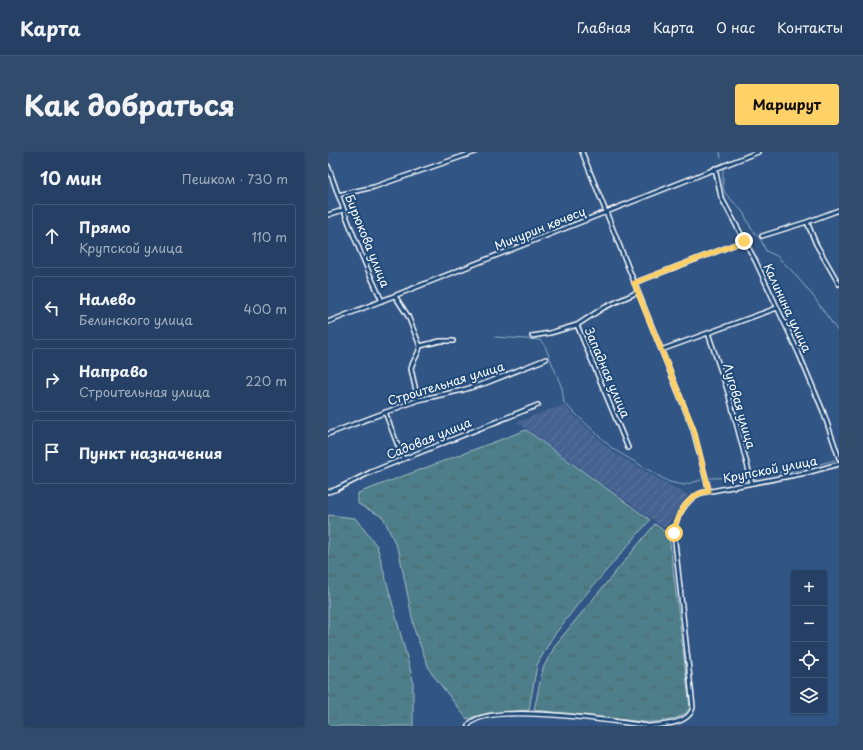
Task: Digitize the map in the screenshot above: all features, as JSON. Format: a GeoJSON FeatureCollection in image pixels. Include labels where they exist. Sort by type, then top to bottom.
{"type":"FeatureCollection","features":[{"type":"Feature","properties":{"kind":"street"},"geometry":{"type":"LineString","coordinates":[[338,195],[374,187],[475,152]]}},
{"type":"Feature","properties":{"kind":"street"},"geometry":{"type":"LineString","coordinates":[[582,152],[694,430],[709,491]]}},
{"type":"Feature","properties":{"kind":"street","name":"Мичурин көчөсү"},"geometry":{"type":"LineString","coordinates":[[328,322],[758,152]]}},
{"type":"Feature","properties":{"kind":"street","name":"Бирюкова улица"},"geometry":{"type":"LineString","coordinates":[[328,166],[343,210],[367,270],[382,301]]}},
{"type":"Feature","properties":{"kind":"street","name":"Калинина улица"},"geometry":{"type":"LineString","coordinates":[[715,168],[720,197],[756,260],[799,354],[820,404],[839,458]]}},
{"type":"Feature","properties":{"kind":"street"},"geometry":{"type":"LineString","coordinates":[[328,215],[343,210]]}},
{"type":"Feature","properties":{"kind":"street"},"geometry":{"type":"LineString","coordinates":[[762,236],[839,210]]}},
{"type":"Feature","properties":{"kind":"street"},"geometry":{"type":"LineString","coordinates":[[807,222],[816,244],[839,284]]}},
{"type":"Feature","properties":{"kind":"street"},"geometry":{"type":"LineString","coordinates":[[634,283],[744,241]]}},
{"type":"Feature","properties":{"kind":"street","name":"Западная улица"},"geometry":{"type":"LineString","coordinates":[[628,448],[577,325],[603,308],[638,292]]}},
{"type":"Feature","properties":{"kind":"street"},"geometry":{"type":"LineString","coordinates":[[396,296],[408,316],[420,346],[411,366],[418,400]]}},
{"type":"Feature","properties":{"kind":"street"},"geometry":{"type":"LineString","coordinates":[[661,350],[777,308]]}},
{"type":"Feature","properties":{"kind":"street"},"geometry":{"type":"LineString","coordinates":[[532,336],[550,333],[577,325]]}},
{"type":"Feature","properties":{"kind":"street","name":"Луговая улица"},"geometry":{"type":"LineString","coordinates":[[708,333],[728,392],[752,483]]}},
{"type":"Feature","properties":{"kind":"street"},"geometry":{"type":"LineString","coordinates":[[420,346],[440,341],[453,341]]}},
{"type":"Feature","properties":{"kind":"street","name":"Строительная улица"},"geometry":{"type":"LineString","coordinates":[[328,434],[418,400],[463,390],[486,383],[546,359]]}},
{"type":"Feature","properties":{"kind":"street","name":"Садовая улица"},"geometry":{"type":"LineString","coordinates":[[328,492],[371,472],[538,405]]}},
{"type":"Feature","properties":{"kind":"street"},"geometry":{"type":"LineString","coordinates":[[385,412],[403,459]]}},
{"type":"Feature","properties":{"kind":"street","name":"Крупской улица"},"geometry":{"type":"LineString","coordinates":[[468,726],[470,722],[478,718],[514,713],[534,713],[648,726],[676,722],[689,715],[693,706],[675,549],[674,526],[680,514],[691,498],[701,493],[806,473],[839,464]]}},
{"type":"Feature","properties":{"kind":"shaded area"},"geometry":{"type":"Polygon","coordinates":[[[563,405],[614,453],[689,496],[664,528],[517,422],[563,405]]]}},
{"type":"Feature","properties":{"kind":"green space"},"geometry":{"type":"Polygon","coordinates":[[[526,430],[650,520],[581,600],[552,638],[537,665],[529,710],[480,715],[467,719],[430,671],[415,632],[399,552],[383,517],[358,504],[358,493],[526,430]]]}},
{"type":"Feature","properties":{"kind":"green space"},"geometry":{"type":"Polygon","coordinates":[[[328,515],[355,518],[377,546],[413,680],[413,726],[328,726],[328,515]]]}},
{"type":"Feature","properties":{"kind":"green space"},"geometry":{"type":"Polygon","coordinates":[[[655,524],[669,535],[690,708],[686,713],[675,719],[649,722],[534,710],[543,668],[556,644],[655,524]]]}},
{"type":"Feature","properties":{"kind":"waterway"},"geometry":{"type":"LineString","coordinates":[[720,152],[721,158]]}},
{"type":"Feature","properties":{"kind":"waterway"},"geometry":{"type":"LineString","coordinates":[[723,169],[723,187],[725,193],[743,212],[751,228],[761,240],[766,251],[777,256],[792,271],[813,296],[839,333]]}},
{"type":"Feature","properties":{"kind":"waterway"},"geometry":{"type":"LineString","coordinates":[[495,337],[540,340],[545,346],[562,388],[564,403],[613,449],[669,482],[684,485],[701,480]]}},
{"type":"Feature","properties":{"kind":"waterway"},"geometry":{"type":"LineString","coordinates":[[753,475],[793,471],[835,460]]}},
{"type":"Feature","properties":{"kind":"waterway"},"geometry":{"type":"LineString","coordinates":[[710,478],[746,477]]}},
{"type":"Feature","properties":{"kind":"route"},"geometry":{"type":"LineString","coordinates":[[674,533],[674,526],[691,498],[709,491],[694,430],[634,283],[744,241]]}}]}
